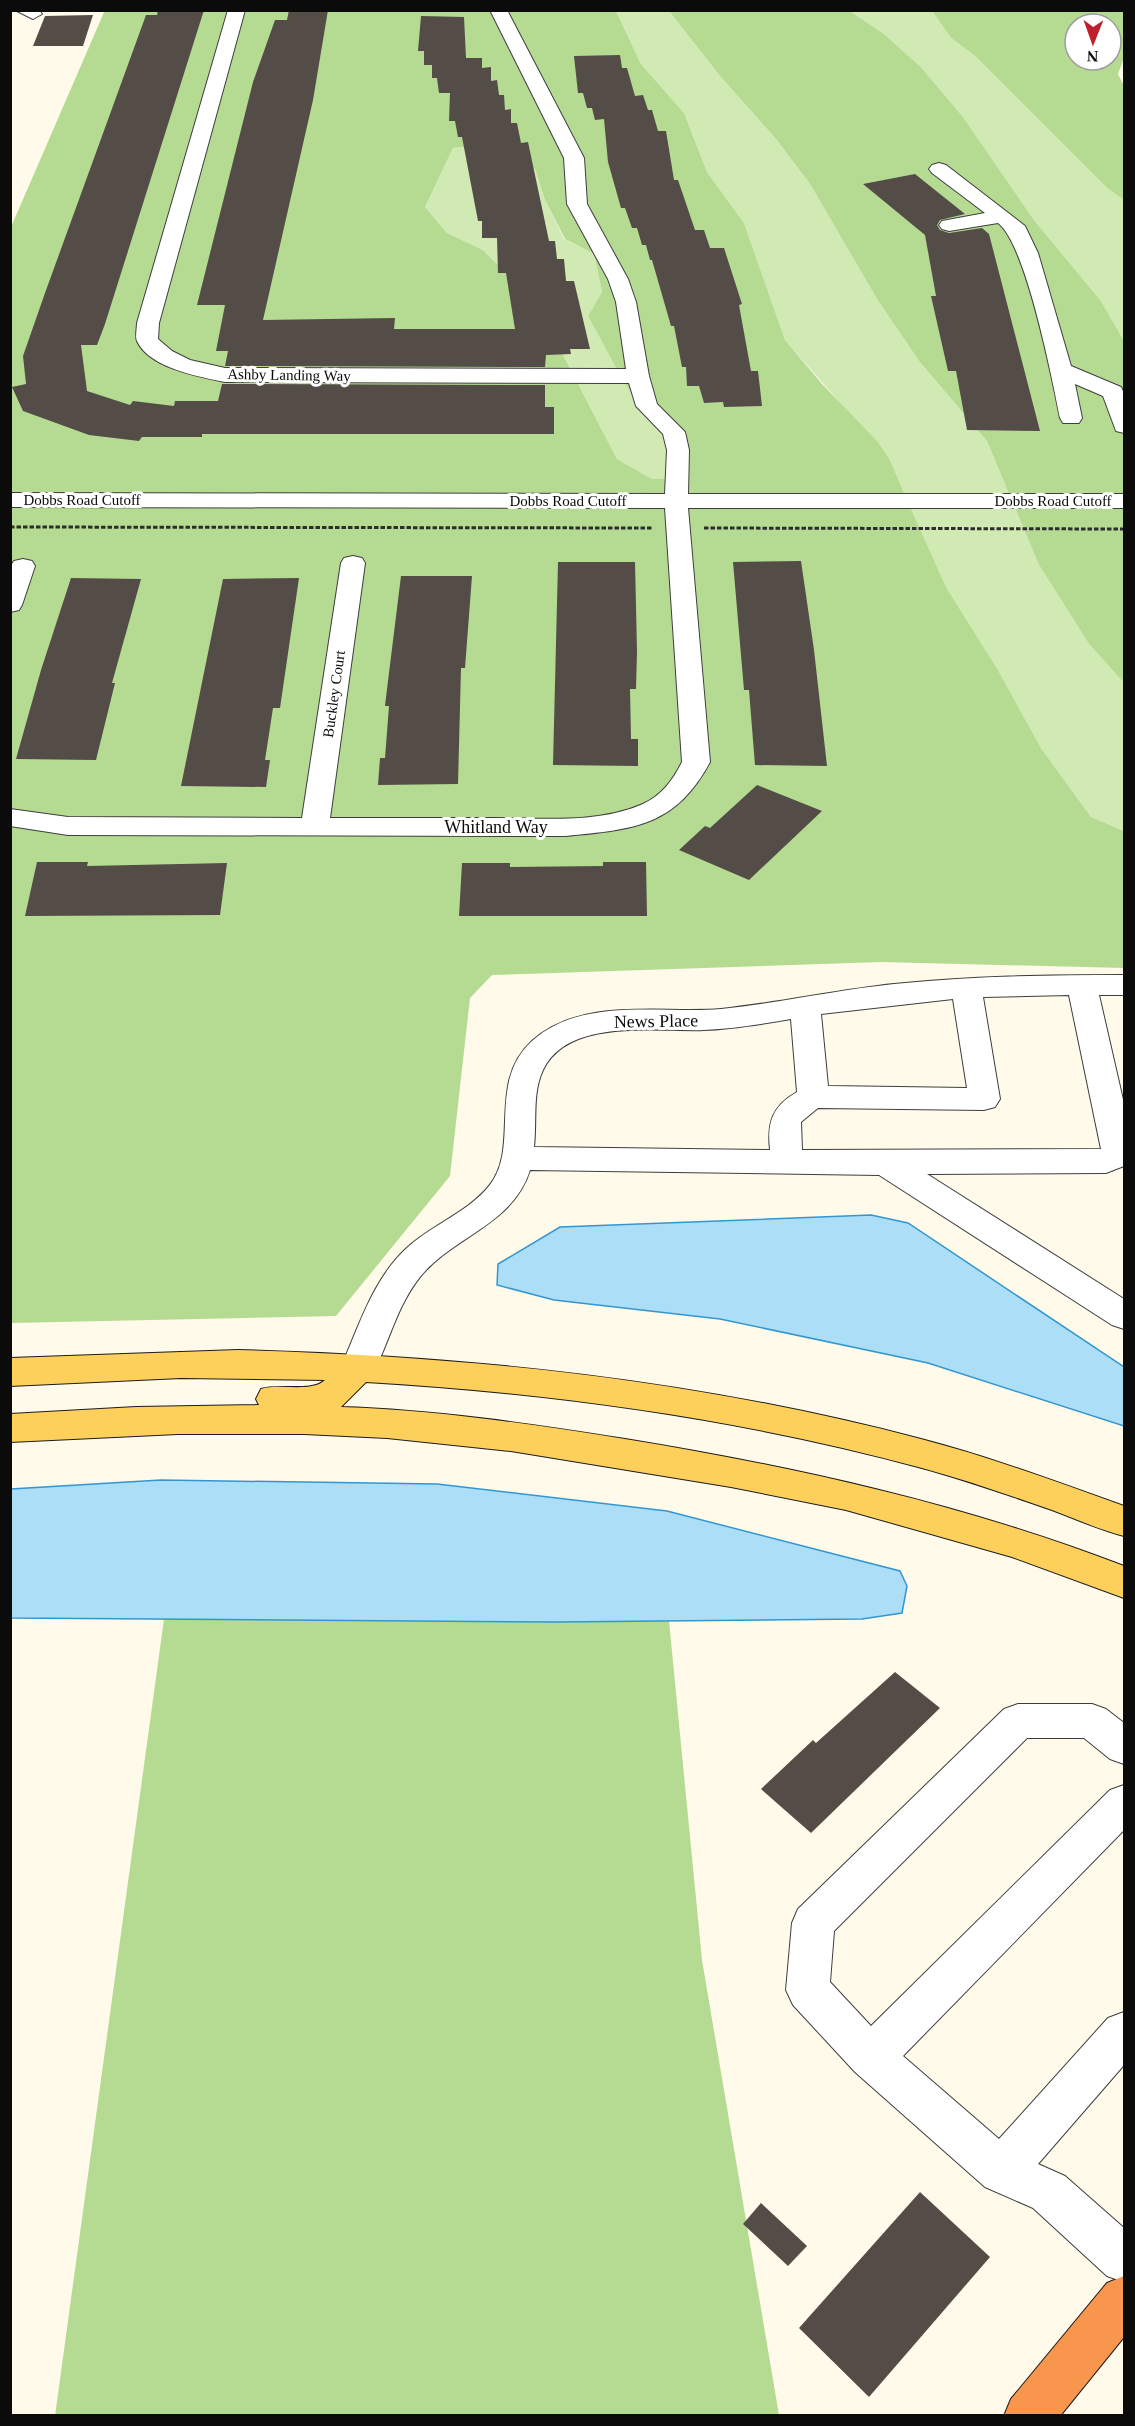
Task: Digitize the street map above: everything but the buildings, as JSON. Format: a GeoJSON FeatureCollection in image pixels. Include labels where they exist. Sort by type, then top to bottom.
{"type":"FeatureCollection","features":[{"type":"Feature","properties":{"kind":"highway"},"geometry":{"type":"LineString","coordinates":[[1028,2415],[1125,2300]]}},
{"type":"Feature","properties":{"kind":"main road"},"geometry":{"type":"LineString","coordinates":[[10,1372],[236,1364],[359,1367],[501,1378],[775,1421],[921,1454],[1125,1521]]}},
{"type":"Feature","properties":{"kind":"main road"},"geometry":{"type":"LineString","coordinates":[[46,1425],[77,1402],[309,1400],[331,1396],[359,1367]]}},
{"type":"Feature","properties":{"kind":"main road"},"geometry":{"type":"LineString","coordinates":[[10,1428],[225,1419],[347,1421],[481,1433],[733,1472],[854,1496],[986,1534],[1125,1582]]}},
{"type":"Feature","properties":{"kind":"street","name":"Ashby Landing Way"},"geometry":{"type":"LineString","coordinates":[[237,10],[148,323],[147,340],[160,355],[188,368],[225,375],[638,376]]}},
{"type":"Feature","properties":{"kind":"street"},"geometry":{"type":"LineString","coordinates":[[498,10],[574,158],[578,204],[618,279],[626,302],[638,376],[647,406],[674,432],[678,450],[676,501]]}},
{"type":"Feature","properties":{"kind":"street"},"geometry":{"type":"LineString","coordinates":[[939,169],[1015,226],[1028,253],[1061,370],[1071,418]]}},
{"type":"Feature","properties":{"kind":"street"},"geometry":{"type":"LineString","coordinates":[[949,225],[1002,216]]}},
{"type":"Feature","properties":{"kind":"street"},"geometry":{"type":"LineString","coordinates":[[1061,370],[1113,392],[1125,426]]}},
{"type":"Feature","properties":{"kind":"street","name":"Dobbs Road Cutoff"},"geometry":{"type":"LineString","coordinates":[[10,500],[1125,501]]}},
{"type":"Feature","properties":{"kind":"street","name":"Whitland Way"},"geometry":{"type":"LineString","coordinates":[[10,817],[68,826],[566,827],[608,823],[652,810],[679,791],[696,762],[676,501]]}},
{"type":"Feature","properties":{"kind":"street","name":"Buckley Court"},"geometry":{"type":"LineString","coordinates":[[315,826],[352,563]]}},
{"type":"Feature","properties":{"kind":"street"},"geometry":{"type":"LineString","coordinates":[[10,606],[23,566]]}},
{"type":"Feature","properties":{"kind":"street"},"geometry":{"type":"LineString","coordinates":[[518,1158],[885,1163],[1106,1161],[1116,1157],[1118,1146],[1082,985]]}},
{"type":"Feature","properties":{"kind":"street","name":"News Place"},"geometry":{"type":"LineString","coordinates":[[359,1367],[391,1291],[419,1257],[485,1211],[502,1193],[515,1173],[518,1158],[521,1092],[526,1072],[538,1055],[554,1040],[577,1029],[630,1018],[716,1020],[805,1009],[893,994],[967,988],[1125,985]]}},
{"type":"Feature","properties":{"kind":"street"},"geometry":{"type":"LineString","coordinates":[[787,1162],[784,1117],[790,1109],[813,1097],[984,1099],[967,988]]}},
{"type":"Feature","properties":{"kind":"street"},"geometry":{"type":"LineString","coordinates":[[805,1009],[813,1097]]}},
{"type":"Feature","properties":{"kind":"street"},"geometry":{"type":"LineString","coordinates":[[885,1163],[1125,1316]]}},
{"type":"Feature","properties":{"kind":"street"},"geometry":{"type":"LineString","coordinates":[[1125,1746],[1092,1721],[1018,1721],[813,1923],[808,1990],[871,2057],[1001,2171],[1049,2192],[1125,2259]]}},
{"type":"Feature","properties":{"kind":"street"},"geometry":{"type":"LineString","coordinates":[[871,2057],[1125,1803]]}},
{"type":"Feature","properties":{"kind":"street"},"geometry":{"type":"LineString","coordinates":[[1001,2171],[1125,2033]]}},
{"type":"Feature","properties":{"kind":"path"},"geometry":{"type":"LineString","coordinates":[[10,527],[1125,529]]}},
{"type":"Feature","properties":{"kind":"green space"},"geometry":{"type":"Polygon","coordinates":[[[105,10],[616,11],[641,64],[684,113],[707,172],[744,223],[785,340],[822,384],[877,441],[890,460],[904,493],[11,493],[11,227],[105,10]],[[481,145],[453,148],[425,207],[447,233],[483,250],[536,303],[617,459],[652,479],[687,478],[687,468],[624,383],[588,316],[602,292],[594,254],[565,239],[545,200],[535,169],[481,145]]]}},
{"type":"Feature","properties":{"kind":"green space"},"geometry":{"type":"Polygon","coordinates":[[[616,11],[669,11],[720,76],[776,139],[810,184],[877,299],[919,361],[987,441],[1009,494],[904,493],[890,460],[785,340],[744,223],[707,172],[684,113],[641,64],[616,11]]]}},
{"type":"Feature","properties":{"kind":"green space"},"geometry":{"type":"Polygon","coordinates":[[[669,11],[850,11],[884,34],[921,67],[963,117],[1034,220],[1101,301],[1124,341],[1124,494],[1009,494],[987,441],[919,361],[877,299],[810,184],[776,139],[720,76],[669,11]]]}},
{"type":"Feature","properties":{"kind":"green space"},"geometry":{"type":"Polygon","coordinates":[[[850,11],[932,11],[951,38],[974,55],[1107,188],[1124,200],[1124,341],[1101,301],[1034,220],[963,117],[921,67],[884,34],[850,11]]]}},
{"type":"Feature","properties":{"kind":"green space"},"geometry":{"type":"Polygon","coordinates":[[[932,11],[1124,11],[1123,61],[1123,12],[1063,12],[1063,72],[1119,72],[1124,86],[1124,200],[1107,188],[974,55],[951,38],[932,11]]]}},
{"type":"Feature","properties":{"kind":"green space"},"geometry":{"type":"Polygon","coordinates":[[[481,145],[535,169],[545,200],[564,239],[594,254],[602,292],[588,316],[624,383],[687,468],[687,478],[652,479],[617,459],[536,303],[483,250],[447,233],[425,207],[453,148],[481,145]]]}},
{"type":"Feature","properties":{"kind":"green space"},"geometry":{"type":"Polygon","coordinates":[[[910,507],[946,587],[998,670],[1041,748],[1091,817],[1124,831],[1124,968],[881,962],[492,975],[470,998],[450,1176],[336,1316],[11,1323],[10,508],[910,507]]]}},
{"type":"Feature","properties":{"kind":"green space"},"geometry":{"type":"Polygon","coordinates":[[[910,508],[1015,508],[1039,565],[1089,644],[1124,683],[1124,831],[1091,817],[1041,748],[998,670],[946,587],[910,508]]]}},
{"type":"Feature","properties":{"kind":"green space"},"geometry":{"type":"Polygon","coordinates":[[[1015,508],[1124,508],[1124,683],[1089,644],[1039,565],[1015,508]]]}},
{"type":"Feature","properties":{"kind":"green space"},"geometry":{"type":"Polygon","coordinates":[[[164,1619],[669,1621],[702,1960],[779,2415],[55,2416],[164,1619]]]}},
{"type":"Feature","properties":{"kind":"water"},"geometry":{"type":"Polygon","coordinates":[[[871,1215],[908,1223],[1124,1367],[1124,1426],[928,1363],[720,1319],[554,1300],[497,1285],[498,1264],[560,1227],[871,1215]]]}},
{"type":"Feature","properties":{"kind":"water"},"geometry":{"type":"Polygon","coordinates":[[[161,1480],[437,1484],[667,1511],[900,1571],[907,1586],[902,1613],[862,1619],[557,1622],[11,1618],[11,1489],[161,1480]]]}}]}
